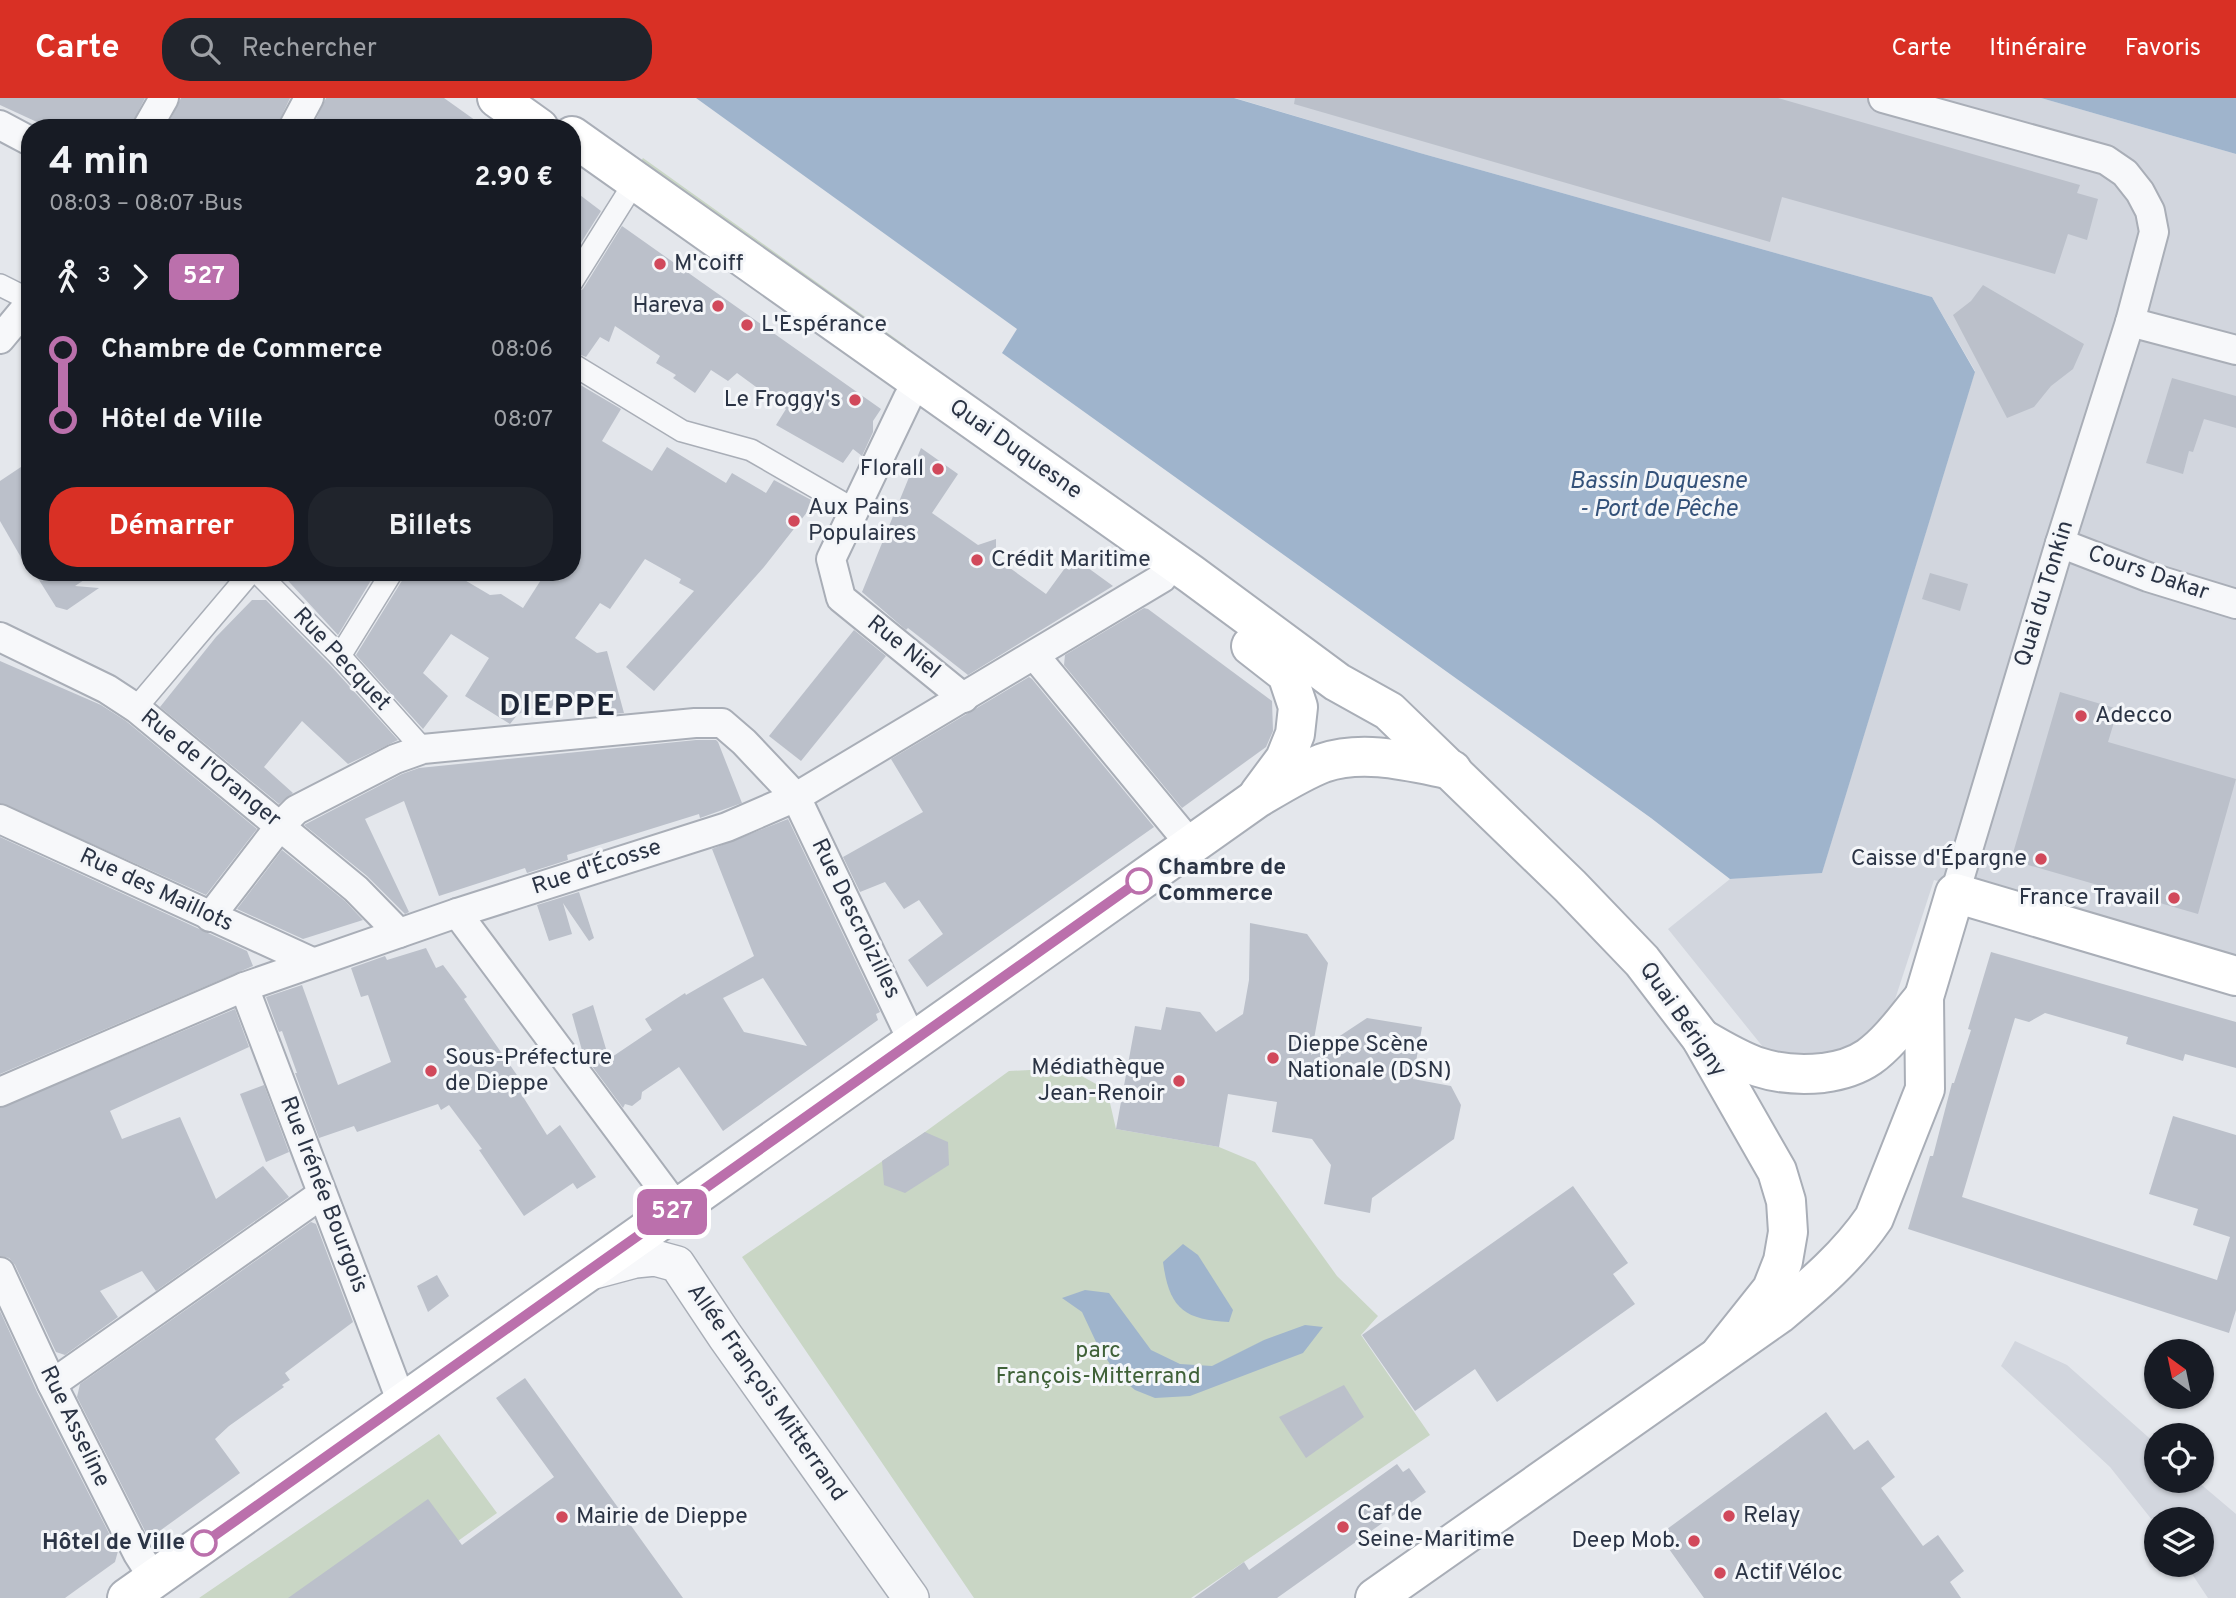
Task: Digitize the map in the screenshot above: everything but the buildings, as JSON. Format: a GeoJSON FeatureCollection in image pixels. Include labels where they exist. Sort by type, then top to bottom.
{"type":"FeatureCollection","features":[{"type":"Feature","properties":{"kind":"main road"},"geometry":{"type":"LineString","coordinates":[[497,98],[526,119]]}},
{"type":"Feature","properties":{"kind":"main road"},"geometry":{"type":"LineString","coordinates":[[521,98],[549,119]]}},
{"type":"Feature","properties":{"kind":"main road","name":"Quai Duquesne"},"geometry":{"type":"LineString","coordinates":[[581,142],[1180,566],[1337,682],[1389,711],[1452,770]]}},
{"type":"Feature","properties":{"kind":"main road","name":"Quai Duquesne"},"geometry":{"type":"LineString","coordinates":[[581,157],[908,398],[1162,578],[1287,674],[1298,707],[1296,734],[1285,759],[1256,799]]}},
{"type":"Feature","properties":{"kind":"main road"},"geometry":{"type":"LineString","coordinates":[[140,1588],[1256,799],[1325,762],[1362,757],[1390,758],[1452,770]]}},
{"type":"Feature","properties":{"kind":"main road","name":"Quai Bérigny"},"geometry":{"type":"LineString","coordinates":[[1452,770],[1642,961],[1701,1038],[1777,1171],[1786,1201],[1788,1232],[1783,1261],[1772,1289],[1721,1353]]}},
{"type":"Feature","properties":{"kind":"main road"},"geometry":{"type":"LineString","coordinates":[[1955,893],[2236,976]]}},
{"type":"Feature","properties":{"kind":"main road","name":"Quai du Tonkin"},"geometry":{"type":"LineString","coordinates":[[1721,1353],[1779,1314],[1819,1281],[1874,1218],[1925,1089],[1924,997],[1955,893]]}},
{"type":"Feature","properties":{"kind":"main road","name":"Quai du Tonkin"},"geometry":{"type":"LineString","coordinates":[[1701,1038],[1740,1061],[1773,1073],[1799,1076],[1836,1072],[1868,1058],[1893,1034],[1924,997]]}},
{"type":"Feature","properties":{"kind":"main road"},"geometry":{"type":"LineString","coordinates":[[1375,1598],[1721,1353]]}},
{"type":"Feature","properties":{"kind":"street"},"geometry":{"type":"LineString","coordinates":[[152,119],[164,98]]}},
{"type":"Feature","properties":{"kind":"street"},"geometry":{"type":"LineString","coordinates":[[298,119],[309,98]]}},
{"type":"Feature","properties":{"kind":"street","name":"Quai du Tonkin"},"geometry":{"type":"LineString","coordinates":[[1883,98],[2106,160],[2125,173],[2140,192],[2150,211],[2154,232],[2130,322],[2060,543],[1955,893]]}},
{"type":"Feature","properties":{"kind":"street"},"geometry":{"type":"LineString","coordinates":[[0,125],[21,136]]}},
{"type":"Feature","properties":{"kind":"street"},"geometry":{"type":"LineString","coordinates":[[581,268],[629,191]]}},
{"type":"Feature","properties":{"kind":"street"},"geometry":{"type":"LineString","coordinates":[[0,285],[21,296]]}},
{"type":"Feature","properties":{"kind":"street"},"geometry":{"type":"LineString","coordinates":[[0,339],[21,312]]}},
{"type":"Feature","properties":{"kind":"street"},"geometry":{"type":"LineString","coordinates":[[2130,322],[2236,350]]}},
{"type":"Feature","properties":{"kind":"street"},"geometry":{"type":"LineString","coordinates":[[581,369],[682,431],[751,450],[855,510],[908,398]]}},
{"type":"Feature","properties":{"kind":"street","name":"Rue Niel"},"geometry":{"type":"LineString","coordinates":[[855,510],[831,559],[841,598],[964,698]]}},
{"type":"Feature","properties":{"kind":"street","name":"Cours Dakar"},"geometry":{"type":"LineString","coordinates":[[2060,543],[2148,576],[2236,604]]}},
{"type":"Feature","properties":{"kind":"street","name":"Rue d'Écosse"},"geometry":{"type":"LineString","coordinates":[[0,1092],[244,986],[457,913],[727,827],[796,797],[1162,578]]}},
{"type":"Feature","properties":{"kind":"street"},"geometry":{"type":"LineString","coordinates":[[136,708],[243,581]]}},
{"type":"Feature","properties":{"kind":"street","name":"Rue Pecquet"},"geometry":{"type":"LineString","coordinates":[[266,581],[340,656],[423,749]]}},
{"type":"Feature","properties":{"kind":"street"},"geometry":{"type":"LineString","coordinates":[[340,656],[386,581]]}},
{"type":"Feature","properties":{"kind":"street","name":"Rue de l'Oranger"},"geometry":{"type":"LineString","coordinates":[[0,637],[107,689],[136,708],[356,889],[399,933]]}},
{"type":"Feature","properties":{"kind":"street"},"geometry":{"type":"LineString","coordinates":[[1035,656],[1191,845]]}},
{"type":"Feature","properties":{"kind":"street","name":"Rue Descroizilles"},"geometry":{"type":"LineString","coordinates":[[423,749],[695,723],[723,723],[796,797],[913,1042]]}},
{"type":"Feature","properties":{"kind":"street"},"geometry":{"type":"LineString","coordinates":[[210,917],[280,826],[296,810],[395,758],[423,749]]}},
{"type":"Feature","properties":{"kind":"street","name":"Rue des Maillots"},"geometry":{"type":"LineString","coordinates":[[0,820],[312,962]]}},
{"type":"Feature","properties":{"kind":"street"},"geometry":{"type":"LineString","coordinates":[[457,913],[677,1208]]}},
{"type":"Feature","properties":{"kind":"street","name":"Rue Irénée Bourgois"},"geometry":{"type":"LineString","coordinates":[[244,986],[402,1403]]}},
{"type":"Feature","properties":{"kind":"street"},"geometry":{"type":"LineString","coordinates":[[52,1384],[322,1194]]}},
{"type":"Feature","properties":{"kind":"street","name":"Allée François Mitterrand"},"geometry":{"type":"LineString","coordinates":[[586,1273],[635,1260],[654,1258],[677,1264],[911,1598]]}},
{"type":"Feature","properties":{"kind":"street","name":"Rue Asseline"},"geometry":{"type":"LineString","coordinates":[[0,1272],[52,1384],[138,1554],[140,1588]]}},
{"type":"Feature","properties":{"kind":"shaded area"},"geometry":{"type":"Polygon","coordinates":[[[1235,98],[2041,98],[2236,154],[2236,968],[1934,880],[1887,1024],[1839,1065],[1767,1052],[1668,929],[1730,879],[1822,872],[1975,371],[1932,297],[1235,98]]]}},
{"type":"Feature","properties":{"kind":"shaded area"},"geometry":{"type":"Polygon","coordinates":[[[2015,1341],[2067,1365],[2144,1433],[2144,1493],[2211,1493],[2236,1514],[2236,1598],[2208,1598],[2194,1577],[2214,1577],[2214,1507],[2144,1507],[2144,1510],[2110,1467],[2001,1366],[2015,1341]]]}},
{"type":"Feature","properties":{"kind":"green space"},"geometry":{"type":"Polygon","coordinates":[[[643,158],[906,346],[902,351],[640,163],[643,158]]]}},
{"type":"Feature","properties":{"kind":"green space","name":"parc François-Mitterrand"},"geometry":{"type":"Polygon","coordinates":[[[1067,1068],[1107,1090],[1116,1129],[1219,1147],[1255,1162],[1337,1276],[1378,1316],[1361,1335],[1430,1435],[1191,1598],[974,1598],[742,1257],[1009,1071],[1067,1068]]]}},
{"type":"Feature","properties":{"kind":"green space"},"geometry":{"type":"Polygon","coordinates":[[[439,1434],[497,1513],[423,1566],[432,1598],[199,1598],[439,1434]]]}},
{"type":"Feature","properties":{"kind":"water","name":"Bassin Duquesne - Port de Pêche"},"geometry":{"type":"Polygon","coordinates":[[[696,98],[1234,98],[1932,297],[1975,372],[1822,873],[1730,879],[1651,818],[1002,353],[1017,329],[696,98]]]}},
{"type":"Feature","properties":{"kind":"water"},"geometry":{"type":"Polygon","coordinates":[[[2041,98],[2236,98],[2236,154],[2041,98]]]}},
{"type":"Feature","properties":{"kind":"water"},"geometry":{"type":"Polygon","coordinates":[[[1183,1244],[1198,1255],[1233,1310],[1229,1322],[1213,1321],[1189,1314],[1174,1300],[1163,1262],[1183,1244]]]}},
{"type":"Feature","properties":{"kind":"water"},"geometry":{"type":"Polygon","coordinates":[[[1085,1290],[1109,1293],[1151,1350],[1180,1364],[1212,1366],[1264,1340],[1305,1325],[1323,1327],[1303,1353],[1190,1396],[1155,1398],[1135,1390],[1117,1375],[1097,1344],[1082,1312],[1062,1298],[1085,1290]]]}},
{"type":"Feature","properties":{"kind":"bus line","name":"527"},"geometry":{"type":"LineString","coordinates":[[204,1543],[1139,881]]}},
{"type":"Feature","properties":{"kind":"place","name":"M'coiff"},"geometry":{"type":"Point","coordinates":[660,264]}},
{"type":"Feature","properties":{"kind":"place","name":"Hareva"},"geometry":{"type":"Point","coordinates":[718,306]}},
{"type":"Feature","properties":{"kind":"place","name":"L'Espérance"},"geometry":{"type":"Point","coordinates":[747,325]}},
{"type":"Feature","properties":{"kind":"place","name":"Le Froggy's"},"geometry":{"type":"Point","coordinates":[855,400]}},
{"type":"Feature","properties":{"kind":"place","name":"Florall"},"geometry":{"type":"Point","coordinates":[938,469]}},
{"type":"Feature","properties":{"kind":"place","name":"Aux Pains Populaires"},"geometry":{"type":"Point","coordinates":[794,521]}},
{"type":"Feature","properties":{"kind":"place","name":"Crédit Maritime"},"geometry":{"type":"Point","coordinates":[977,560]}},
{"type":"Feature","properties":{"kind":"place","name":"Adecco"},"geometry":{"type":"Point","coordinates":[2081,716]}},
{"type":"Feature","properties":{"kind":"place","name":"Caisse d'Épargne"},"geometry":{"type":"Point","coordinates":[2041,859]}},
{"type":"Feature","properties":{"kind":"place","name":"Chambre de Commerce"},"geometry":{"type":"Point","coordinates":[1139,881]}},
{"type":"Feature","properties":{"kind":"place","name":"France Travail"},"geometry":{"type":"Point","coordinates":[2174,898]}},
{"type":"Feature","properties":{"kind":"place","name":"Dieppe Scène Nationale (DSN)"},"geometry":{"type":"Point","coordinates":[1273,1058]}},
{"type":"Feature","properties":{"kind":"place","name":"Sous-Préfecture de Dieppe"},"geometry":{"type":"Point","coordinates":[431,1071]}},
{"type":"Feature","properties":{"kind":"place","name":"Médiathèque Jean-Renoir"},"geometry":{"type":"Point","coordinates":[1179,1081]}},
{"type":"Feature","properties":{"kind":"place","name":"Relay"},"geometry":{"type":"Point","coordinates":[1729,1516]}},
{"type":"Feature","properties":{"kind":"place","name":"Mairie de Dieppe"},"geometry":{"type":"Point","coordinates":[562,1517]}},
{"type":"Feature","properties":{"kind":"place","name":"Caf de Seine-Maritime"},"geometry":{"type":"Point","coordinates":[1343,1527]}},
{"type":"Feature","properties":{"kind":"place","name":"Deep Mob."},"geometry":{"type":"Point","coordinates":[1694,1541]}},
{"type":"Feature","properties":{"kind":"place","name":"Hôtel de Ville"},"geometry":{"type":"Point","coordinates":[204,1543]}},
{"type":"Feature","properties":{"kind":"place","name":"Actif Véloc"},"geometry":{"type":"Point","coordinates":[1720,1573]}},
{"type":"Feature","properties":{"kind":"district","name":"DIEPPE"},"geometry":{"type":"Point","coordinates":[558,707]}}]}
